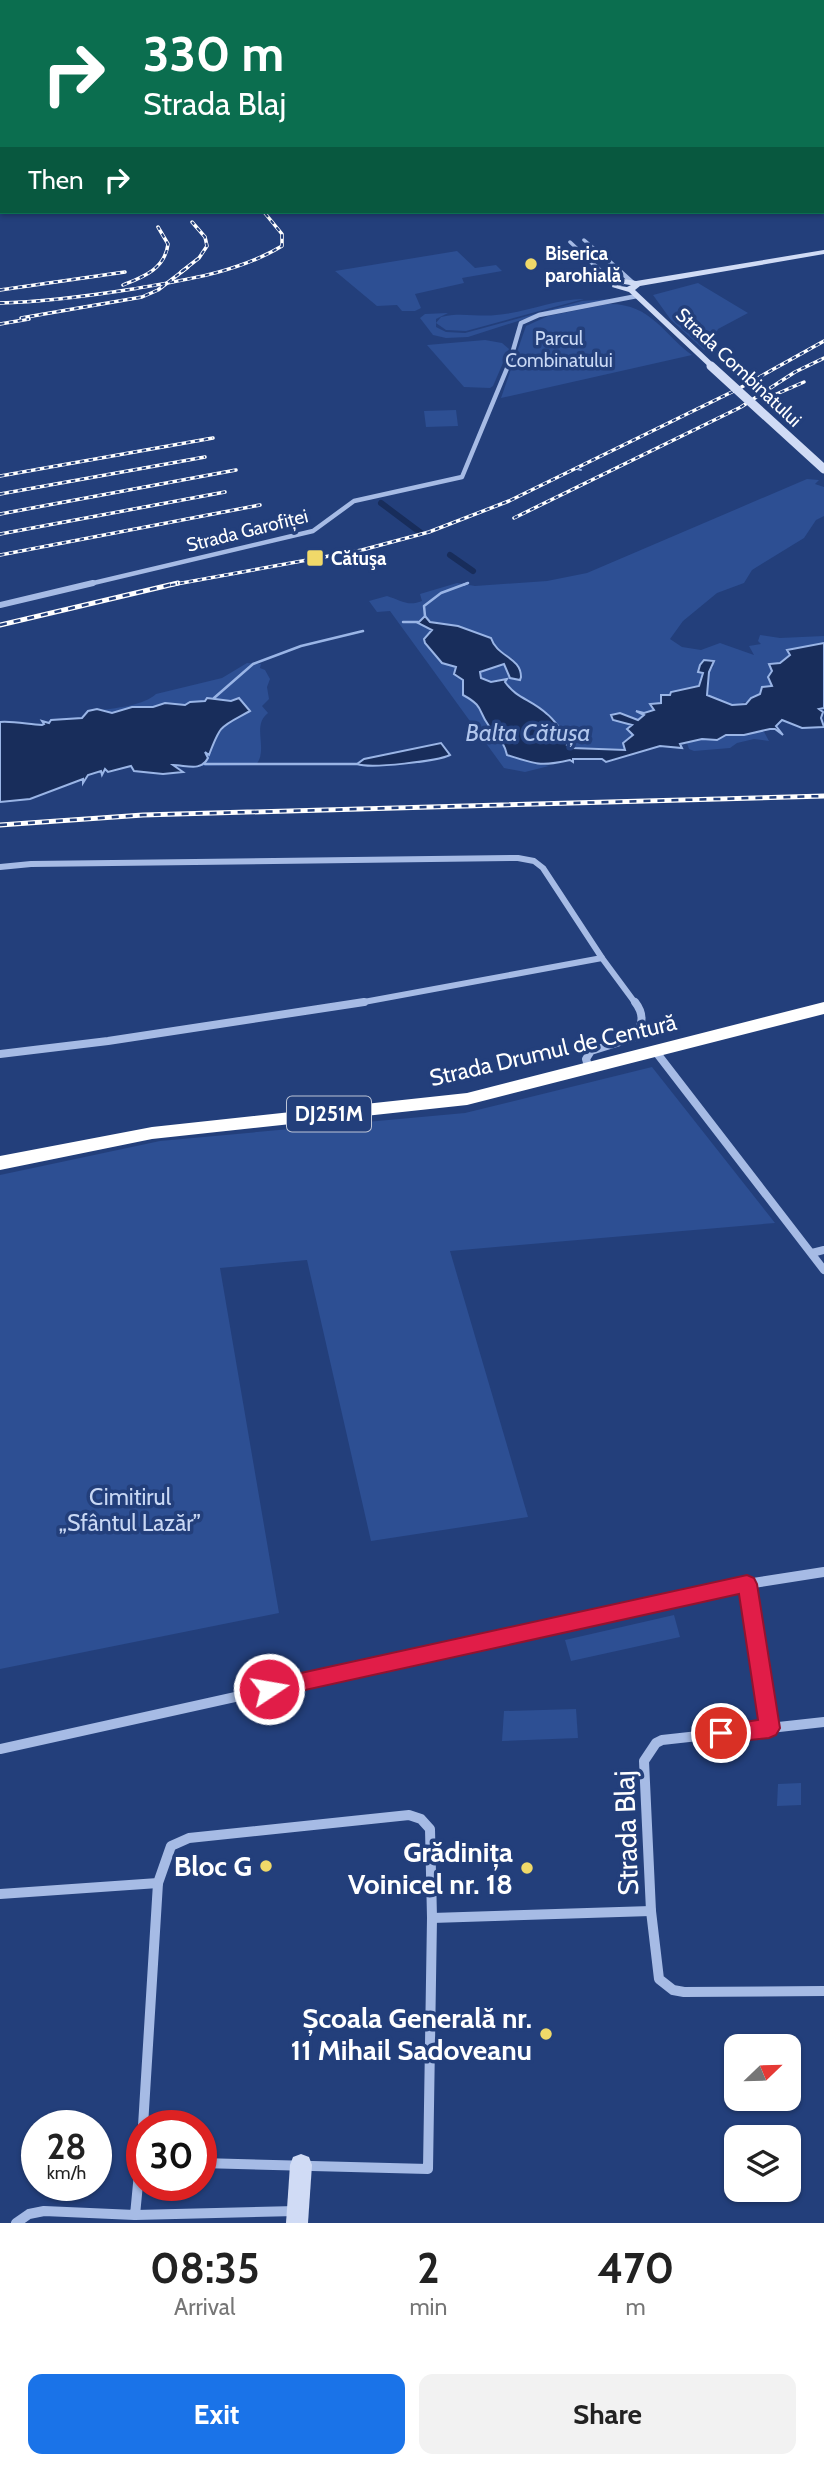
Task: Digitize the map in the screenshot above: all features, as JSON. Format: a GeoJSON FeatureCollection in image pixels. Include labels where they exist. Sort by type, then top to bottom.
{"type":"FeatureCollection","features":[{"type":"Feature","properties":{"kind":"highway","name":"Strada Drumul de Centură"},"geometry":{"type":"LineString","coordinates":[[0,1163],[152,1132],[467,1099],[824,1008]]}},
{"type":"Feature","properties":{"kind":"street"},"geometry":{"type":"LineString","coordinates":[[584,240],[636,291]]}},
{"type":"Feature","properties":{"kind":"street"},"geometry":{"type":"LineString","coordinates":[[570,242],[615,285],[621,282],[636,291]]}},
{"type":"Feature","properties":{"kind":"street"},"geometry":{"type":"LineString","coordinates":[[582,254],[597,252]]}},
{"type":"Feature","properties":{"kind":"street"},"geometry":{"type":"LineString","coordinates":[[636,291],[668,278],[824,252]]}},
{"type":"Feature","properties":{"kind":"street"},"geometry":{"type":"LineString","coordinates":[[636,291],[668,278]]}},
{"type":"Feature","properties":{"kind":"street","name":"Strada Combinatului"},"geometry":{"type":"LineString","coordinates":[[636,291],[711,366],[824,469]]}},
{"type":"Feature","properties":{"kind":"street","name":"Strada Garofiței"},"geometry":{"type":"LineString","coordinates":[[0,605],[313,531],[354,501],[462,477],[510,361],[521,323],[539,315],[636,291]]}},
{"type":"Feature","properties":{"kind":"street"},"geometry":{"type":"LineString","coordinates":[[0,867],[31,864],[526,859],[543,868],[602,958],[641,1010],[643,1021],[639,1034],[632,1040],[592,1051],[586,1059],[589,1069]]}},
{"type":"Feature","properties":{"kind":"street"},"geometry":{"type":"LineString","coordinates":[[0,1054],[108,1041],[416,994],[602,958]]}},
{"type":"Feature","properties":{"kind":"street"},"geometry":{"type":"LineString","coordinates":[[656,1052],[824,1270]]}},
{"type":"Feature","properties":{"kind":"street"},"geometry":{"type":"LineString","coordinates":[[812,1252],[824,1250]]}},
{"type":"Feature","properties":{"kind":"street"},"geometry":{"type":"LineString","coordinates":[[0,1749],[747,1584],[824,1572]]}},
{"type":"Feature","properties":{"kind":"street"},"geometry":{"type":"LineString","coordinates":[[747,1584],[769,1728]]}},
{"type":"Feature","properties":{"kind":"street","name":"Strada Blaj"},"geometry":{"type":"LineString","coordinates":[[824,1722],[662,1740],[650,1750],[644,1761],[650,1911],[659,1979],[673,1990],[824,1991]]}},
{"type":"Feature","properties":{"kind":"street"},"geometry":{"type":"LineString","coordinates":[[144,2110],[159,1883],[171,1846],[189,1838],[409,1815],[421,1819],[430,1829],[432,1919],[428,2169],[217,2162]]}},
{"type":"Feature","properties":{"kind":"street"},"geometry":{"type":"LineString","coordinates":[[0,1894],[159,1883]]}},
{"type":"Feature","properties":{"kind":"street"},"geometry":{"type":"LineString","coordinates":[[432,1919],[650,1911]]}},
{"type":"Feature","properties":{"kind":"street"},"geometry":{"type":"LineString","coordinates":[[16,2223],[29,2214],[44,2211],[298,2217],[301,2165]]}},
{"type":"Feature","properties":{"kind":"street"},"geometry":{"type":"LineString","coordinates":[[135,2215],[137,2201]]}},
{"type":"Feature","properties":{"kind":"green space"},"geometry":{"type":"Polygon","coordinates":[[[457,251],[475,268],[496,265],[502,271],[462,278],[464,283],[415,294],[421,308],[415,311],[402,311],[397,305],[377,306],[335,271],[457,251]]]}},
{"type":"Feature","properties":{"kind":"green space"},"geometry":{"type":"Polygon","coordinates":[[[698,283],[748,313],[718,329],[708,350],[704,350],[671,320],[653,295],[698,283]]]}},
{"type":"Feature","properties":{"kind":"green space"},"geometry":{"type":"Polygon","coordinates":[[[584,299],[466,331],[446,330],[436,323],[441,317],[507,314],[562,301],[584,299]]]}},
{"type":"Feature","properties":{"kind":"green space"},"geometry":{"type":"Polygon","coordinates":[[[611,299],[540,314],[468,337],[446,338],[433,335],[420,318],[425,314],[448,313],[436,319],[436,327],[446,332],[465,333],[582,301],[611,299]]]}},
{"type":"Feature","properties":{"kind":"green space","name":"Parcul Combinatului"},"geometry":{"type":"Polygon","coordinates":[[[608,304],[623,305],[646,314],[692,355],[501,398],[526,326],[548,316],[608,304]]]}},
{"type":"Feature","properties":{"kind":"green space"},"geometry":{"type":"Polygon","coordinates":[[[485,340],[502,343],[509,349],[490,388],[464,387],[427,345],[485,340]]]}},
{"type":"Feature","properties":{"kind":"green space"},"geometry":{"type":"Polygon","coordinates":[[[456,410],[458,426],[426,427],[424,411],[456,410]]]}},
{"type":"Feature","properties":{"kind":"green space"},"geometry":{"type":"Polygon","coordinates":[[[807,479],[819,480],[815,484],[824,487],[824,516],[816,520],[804,538],[752,570],[744,583],[717,593],[683,621],[670,639],[682,647],[701,650],[720,643],[754,655],[749,646],[761,644],[758,641],[760,635],[780,638],[824,636],[824,643],[788,650],[791,655],[780,663],[770,663],[774,671],[773,686],[743,703],[728,704],[707,695],[709,672],[714,666],[700,665],[703,673],[699,686],[661,695],[661,703],[650,704],[654,710],[642,713],[644,715],[638,720],[620,713],[622,720],[632,725],[634,735],[627,739],[626,750],[570,747],[566,743],[570,740],[547,714],[523,697],[519,698],[508,689],[505,682],[486,681],[479,674],[483,670],[504,664],[507,674],[519,679],[513,659],[500,652],[488,636],[430,622],[425,617],[420,624],[432,630],[424,639],[442,663],[456,667],[468,697],[480,707],[488,725],[500,736],[507,755],[549,766],[525,772],[504,768],[390,611],[377,612],[369,601],[387,596],[412,603],[422,601],[420,594],[457,583],[475,586],[547,581],[587,573],[807,479]]]}},
{"type":"Feature","properties":{"kind":"green space"},"geometry":{"type":"Polygon","coordinates":[[[247,663],[261,664],[260,668],[265,670],[270,679],[267,687],[269,699],[262,706],[268,713],[261,724],[261,752],[256,765],[201,766],[208,758],[205,751],[209,754],[221,726],[250,711],[239,698],[231,702],[214,698],[185,705],[132,707],[112,713],[101,710],[130,705],[145,701],[156,694],[222,678],[247,663]]]}},
{"type":"Feature","properties":{"kind":"green space"},"geometry":{"type":"Polygon","coordinates":[[[763,730],[769,741],[754,739],[737,743],[730,748],[694,751],[689,749],[687,743],[702,739],[717,740],[726,735],[744,735],[763,730]]]}},
{"type":"Feature","properties":{"kind":"green space","name":"Cimitirul „Sfântul Lazăr”"},"geometry":{"type":"Polygon","coordinates":[[[652,1067],[775,1223],[450,1251],[528,1517],[371,1541],[307,1260],[220,1268],[279,1613],[0,1669],[0,1175],[160,1141],[465,1113],[652,1067]]]}},
{"type":"Feature","properties":{"kind":"green space"},"geometry":{"type":"Polygon","coordinates":[[[674,1615],[680,1637],[571,1661],[565,1640],[674,1615]]]}},
{"type":"Feature","properties":{"kind":"green space"},"geometry":{"type":"Polygon","coordinates":[[[576,1709],[578,1738],[502,1741],[504,1711],[576,1709]]]}},
{"type":"Feature","properties":{"kind":"green space"},"geometry":{"type":"Polygon","coordinates":[[[801,1783],[801,1805],[777,1806],[778,1784],[801,1783]]]}},
{"type":"Feature","properties":{"kind":"water","name":"Balta Cătușa"},"geometry":{"type":"Polygon","coordinates":[[[425,616],[430,622],[458,626],[491,638],[498,649],[517,665],[521,677],[520,680],[510,678],[504,664],[480,672],[481,678],[491,682],[507,679],[505,682],[514,692],[552,719],[570,740],[567,745],[572,748],[625,750],[623,743],[633,735],[627,729],[632,725],[613,720],[611,715],[620,713],[638,720],[644,715],[636,711],[644,713],[654,710],[650,704],[661,703],[661,695],[699,686],[703,673],[698,672],[704,660],[714,661],[709,672],[707,695],[732,705],[746,704],[760,694],[762,687],[772,686],[768,677],[772,671],[769,664],[780,663],[790,655],[787,650],[824,643],[824,708],[819,709],[823,712],[821,718],[824,727],[802,728],[782,720],[776,726],[783,735],[770,729],[744,735],[726,735],[717,740],[702,739],[680,744],[682,748],[660,746],[606,762],[602,759],[573,759],[573,762],[570,760],[545,764],[525,761],[507,755],[478,706],[463,695],[463,680],[454,674],[456,667],[442,663],[425,643],[424,639],[432,630],[418,623],[425,616]]]}},
{"type":"Feature","properties":{"kind":"water"},"geometry":{"type":"Polygon","coordinates":[[[207,698],[231,701],[239,698],[250,711],[223,727],[209,755],[205,752],[208,758],[201,765],[173,765],[183,772],[163,774],[134,771],[131,766],[108,772],[105,769],[102,775],[101,771],[88,775],[83,783],[83,779],[30,799],[0,802],[0,722],[42,725],[42,721],[49,723],[51,720],[82,718],[88,711],[97,709],[112,713],[132,707],[153,707],[165,703],[185,705],[205,701],[207,698]]]}},
{"type":"Feature","properties":{"kind":"water"},"geometry":{"type":"Polygon","coordinates":[[[441,743],[450,755],[404,764],[357,764],[364,759],[441,743]]]}},
{"type":"Feature","properties":{"kind":"waterway"},"geometry":{"type":"LineString","coordinates":[[577,469],[581,470]]}},
{"type":"Feature","properties":{"kind":"waterway"},"geometry":{"type":"LineString","coordinates":[[381,503],[421,533]]}},
{"type":"Feature","properties":{"kind":"waterway"},"geometry":{"type":"LineString","coordinates":[[450,555],[473,571]]}},
{"type":"Feature","properties":{"kind":"waterway"},"geometry":{"type":"LineString","coordinates":[[425,616],[424,606],[441,593],[468,583],[463,585]]}},
{"type":"Feature","properties":{"kind":"waterway"},"geometry":{"type":"LineString","coordinates":[[403,622],[418,622]]}},
{"type":"Feature","properties":{"kind":"waterway"},"geometry":{"type":"LineString","coordinates":[[214,698],[253,664],[301,646],[363,631]]}},
{"type":"Feature","properties":{"kind":"waterway"},"geometry":{"type":"LineString","coordinates":[[205,764],[357,764]]}},
{"type":"Feature","properties":{"kind":"railway"},"geometry":{"type":"LineString","coordinates":[[168,283],[229,269],[282,246],[282,234],[266,214]]}},
{"type":"Feature","properties":{"kind":"railway"},"geometry":{"type":"LineString","coordinates":[[181,272],[199,258],[207,246],[205,237],[192,222]]}},
{"type":"Feature","properties":{"kind":"railway"},"geometry":{"type":"LineString","coordinates":[[123,285],[152,271],[163,260],[168,244],[158,227]]}},
{"type":"Feature","properties":{"kind":"railway"},"geometry":{"type":"LineString","coordinates":[[168,283],[188,267]]}},
{"type":"Feature","properties":{"kind":"railway"},"geometry":{"type":"LineString","coordinates":[[0,290],[125,272]]}},
{"type":"Feature","properties":{"kind":"railway"},"geometry":{"type":"LineString","coordinates":[[0,303],[66,298],[168,283]]}},
{"type":"Feature","properties":{"kind":"railway"},"geometry":{"type":"LineString","coordinates":[[21,318],[142,297],[168,283]]}},
{"type":"Feature","properties":{"kind":"railway"},"geometry":{"type":"LineString","coordinates":[[0,324],[29,319]]}},
{"type":"Feature","properties":{"kind":"railway"},"geometry":{"type":"LineString","coordinates":[[171,585],[362,550],[429,532],[509,501],[738,389],[824,341]]}},
{"type":"Feature","properties":{"kind":"railway"},"geometry":{"type":"LineString","coordinates":[[514,518],[741,407],[795,372],[824,358]]}},
{"type":"Feature","properties":{"kind":"railway"},"geometry":{"type":"LineString","coordinates":[[772,396],[804,382]]}},
{"type":"Feature","properties":{"kind":"railway"},"geometry":{"type":"LineString","coordinates":[[0,476],[213,438]]}},
{"type":"Feature","properties":{"kind":"railway"},"geometry":{"type":"LineString","coordinates":[[0,494],[205,457]]}},
{"type":"Feature","properties":{"kind":"railway"},"geometry":{"type":"LineString","coordinates":[[0,514],[236,470]]}},
{"type":"Feature","properties":{"kind":"railway"},"geometry":{"type":"LineString","coordinates":[[0,534],[225,492]]}},
{"type":"Feature","properties":{"kind":"railway"},"geometry":{"type":"LineString","coordinates":[[0,555],[260,505]]}},
{"type":"Feature","properties":{"kind":"railway"},"geometry":{"type":"LineString","coordinates":[[0,625],[178,583]]}},
{"type":"Feature","properties":{"kind":"railway"},"geometry":{"type":"LineString","coordinates":[[0,825],[143,815],[824,796]]}},
{"type":"Feature","properties":{"kind":"place","name":"Biserica parohială"},"geometry":{"type":"Point","coordinates":[531,264]}},
{"type":"Feature","properties":{"kind":"place","name":"Cătuşa"},"geometry":{"type":"Point","coordinates":[315,558]}},
{"type":"Feature","properties":{"kind":"place","name":"Bloc G"},"geometry":{"type":"Point","coordinates":[266,1866]}},
{"type":"Feature","properties":{"kind":"place","name":"Grădinița Voinicel nr. 18"},"geometry":{"type":"Point","coordinates":[527,1868]}},
{"type":"Feature","properties":{"kind":"place","name":"Școala Generală nr. 11 Mihail Sadoveanu"},"geometry":{"type":"Point","coordinates":[546,2034]}},
{"type":"Feature","properties":{"kind":"route"},"geometry":{"type":"LineString","coordinates":[[269,1689],[747,1584],[769,1728],[721,1733]]}}]}
